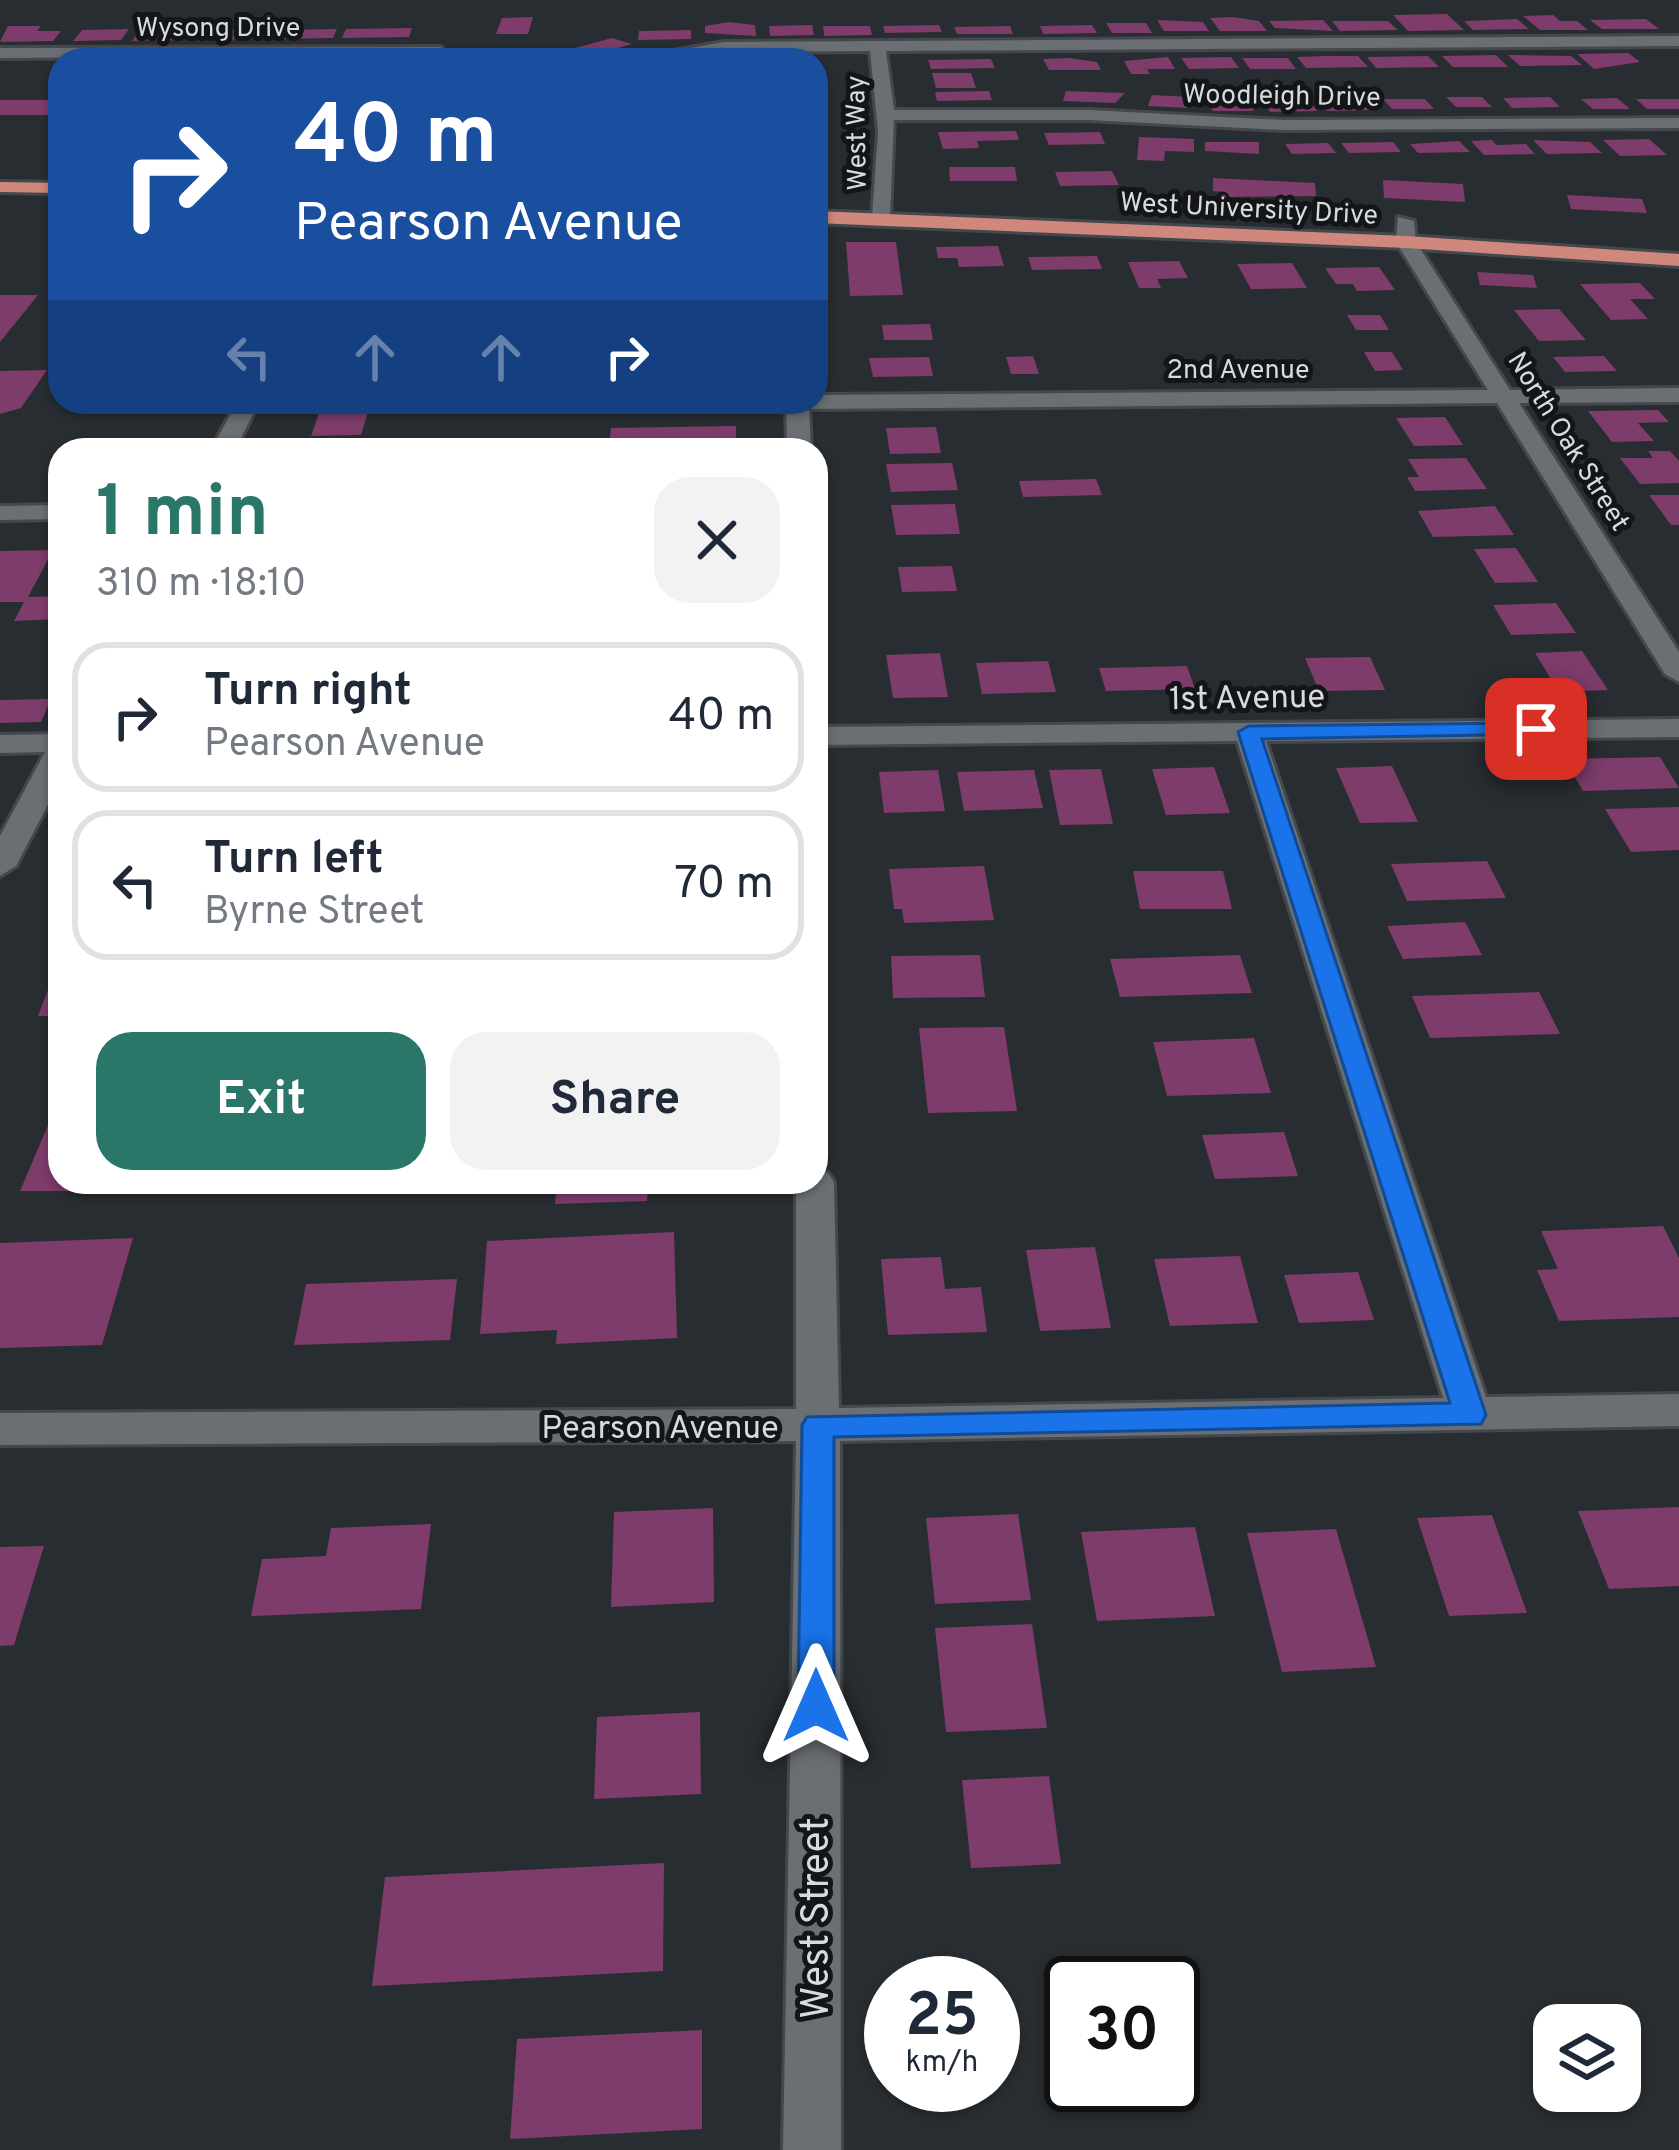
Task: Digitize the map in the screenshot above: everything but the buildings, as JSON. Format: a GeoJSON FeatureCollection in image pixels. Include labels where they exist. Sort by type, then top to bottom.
{"type":"FeatureCollection","features":[{"type":"Feature","properties":{"kind":"highway"},"geometry":{"type":"LineString","coordinates":[[0,188],[48,188]]}},
{"type":"Feature","properties":{"kind":"highway","name":"West University Drive"},"geometry":{"type":"LineString","coordinates":[[828,199],[884,209],[1405,232],[1679,238]]}},
{"type":"Feature","properties":{"kind":"highway","name":"West University Drive"},"geometry":{"type":"LineString","coordinates":[[828,216],[1002,203]]}},
{"type":"Feature","properties":{"kind":"highway"},"geometry":{"type":"LineString","coordinates":[[0,208],[48,208]]}},
{"type":"Feature","properties":{"kind":"highway","name":"West University Drive"},"geometry":{"type":"LineString","coordinates":[[1251,214],[1679,260]]}},
{"type":"Feature","properties":{"kind":"street"},"geometry":{"type":"LineString","coordinates":[[704,48],[1679,41]]}},
{"type":"Feature","properties":{"kind":"street","name":"West Way"},"geometry":{"type":"LineString","coordinates":[[878,46],[884,209]]}},
{"type":"Feature","properties":{"kind":"street","name":"Wysong Drive"},"geometry":{"type":"LineString","coordinates":[[0,53],[48,52]]}},
{"type":"Feature","properties":{"kind":"street","name":"Woodleigh Drive"},"geometry":{"type":"LineString","coordinates":[[884,116],[1089,115],[1284,125],[1679,123]]}},
{"type":"Feature","properties":{"kind":"street","name":"North Oak Street"},"geometry":{"type":"LineString","coordinates":[[1405,232],[1679,674]]}},
{"type":"Feature","properties":{"kind":"street","name":"2nd Avenue"},"geometry":{"type":"LineString","coordinates":[[828,402],[1679,395]]}},
{"type":"Feature","properties":{"kind":"street"},"geometry":{"type":"LineString","coordinates":[[0,512],[48,512]]}},
{"type":"Feature","properties":{"kind":"street","name":"1st Avenue"},"geometry":{"type":"LineString","coordinates":[[828,736],[1679,728]]}},
{"type":"Feature","properties":{"kind":"street"},"geometry":{"type":"LineString","coordinates":[[1249,732],[1470,1415]]}},
{"type":"Feature","properties":{"kind":"street"},"geometry":{"type":"LineString","coordinates":[[0,744],[48,747]]}},
{"type":"Feature","properties":{"kind":"street"},"geometry":{"type":"LineString","coordinates":[[0,866],[48,772]]}},
{"type":"Feature","properties":{"kind":"street","name":"West Street"},"geometry":{"type":"LineString","coordinates":[[812,2150],[818,1425],[815,1194]]}},
{"type":"Feature","properties":{"kind":"street","name":"Pearson Avenue"},"geometry":{"type":"LineString","coordinates":[[0,1429],[818,1425],[1679,1411]]}},
{"type":"Feature","properties":{"kind":"route"},"geometry":{"type":"LineString","coordinates":[[816,1706],[818,1425],[1470,1415],[1249,732],[1536,729]]}}]}
